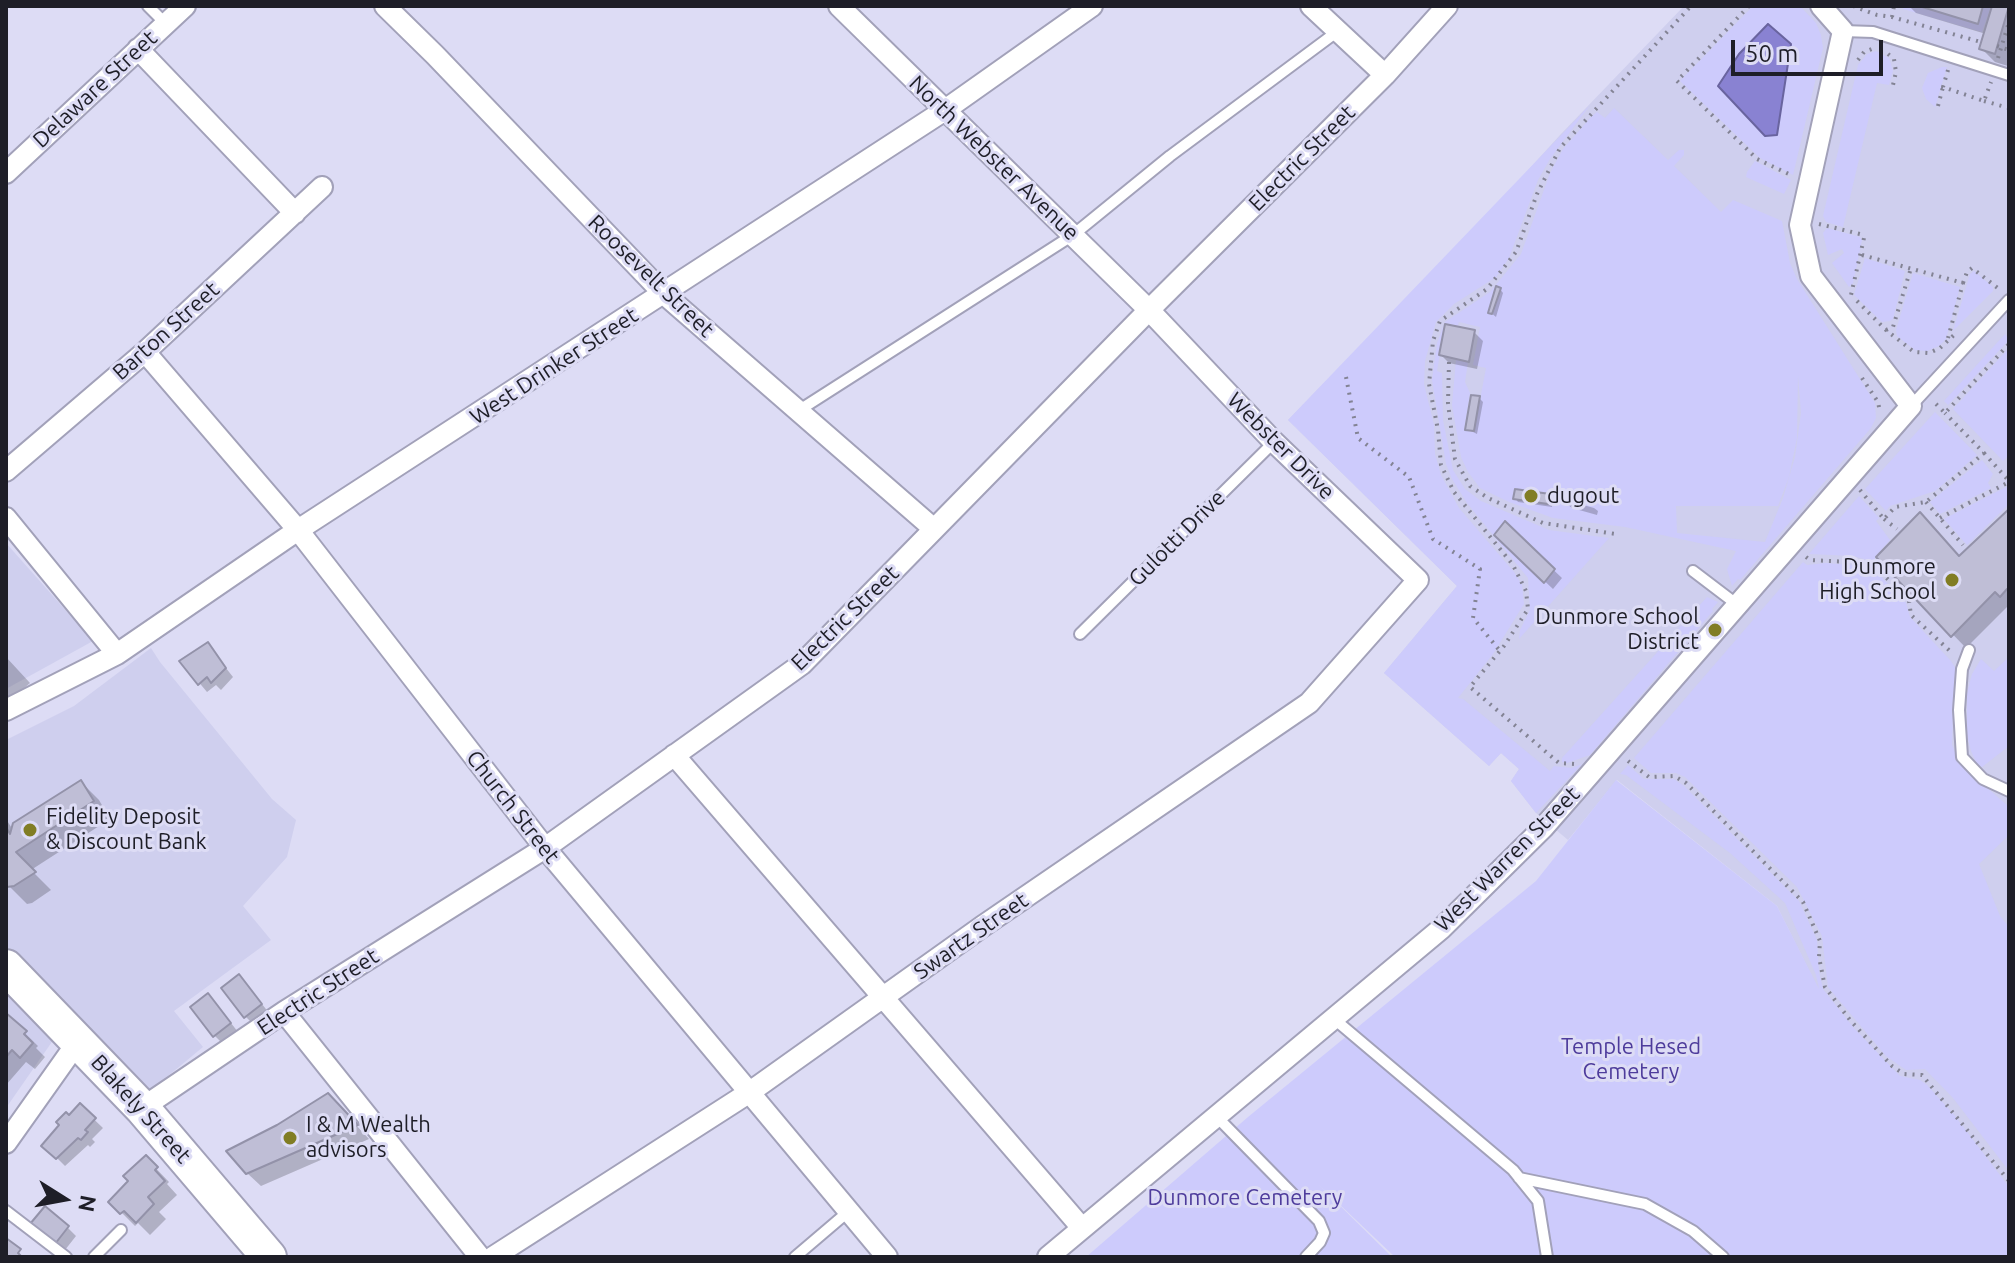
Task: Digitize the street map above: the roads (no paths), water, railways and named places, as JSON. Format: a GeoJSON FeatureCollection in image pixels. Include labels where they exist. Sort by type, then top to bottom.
{"type":"FeatureCollection","features":[{"type":"Feature","properties":{"kind":"main road","name":"Blakely Street"},"geometry":{"type":"LineString","coordinates":[[6,967],[142,1108],[269,1257]]}},
{"type":"Feature","properties":{"kind":"street","name":"Delaware Street"},"geometry":{"type":"LineString","coordinates":[[6,173],[185,6]]}},
{"type":"Feature","properties":{"kind":"street","name":"Roosevelt Street"},"geometry":{"type":"LineString","coordinates":[[385,6],[664,294],[934,529]]}},
{"type":"Feature","properties":{"kind":"street","name":"North Webster Avenue"},"geometry":{"type":"LineString","coordinates":[[839,6],[1149,310]]}},
{"type":"Feature","properties":{"kind":"street","name":"West Drinker Street"},"geometry":{"type":"LineString","coordinates":[[6,710],[117,654],[298,530],[945,110],[1092,6]]}},
{"type":"Feature","properties":{"kind":"street"},"geometry":{"type":"LineString","coordinates":[[1311,6],[1385,75]]}},
{"type":"Feature","properties":{"kind":"street","name":"Electric Street"},"geometry":{"type":"LineString","coordinates":[[142,1108],[284,1012],[545,848],[802,664],[1149,310],[1385,75],[1447,6]]}},
{"type":"Feature","properties":{"kind":"street"},"geometry":{"type":"LineString","coordinates":[[1821,6],[1843,31],[1800,225],[1811,276],[1911,406]]}},
{"type":"Feature","properties":{"kind":"street"},"geometry":{"type":"LineString","coordinates":[[138,49],[295,213]]}},
{"type":"Feature","properties":{"kind":"street","name":"Barton Street"},"geometry":{"type":"LineString","coordinates":[[6,471],[145,352],[322,187]]}},
{"type":"Feature","properties":{"kind":"street","name":"Webster Drive"},"geometry":{"type":"LineString","coordinates":[[1149,310],[1274,442],[1418,580]]}},
{"type":"Feature","properties":{"kind":"street","name":"Church Street"},"geometry":{"type":"LineString","coordinates":[[145,352],[298,530],[545,848],[887,1257]]}},
{"type":"Feature","properties":{"kind":"street","name":"West Warren Street"},"geometry":{"type":"LineString","coordinates":[[1048,1257],[1442,928],[1543,828],[1911,406]]}},
{"type":"Feature","properties":{"kind":"street"},"geometry":{"type":"LineString","coordinates":[[6,518],[117,654]]}},
{"type":"Feature","properties":{"kind":"street","name":"Swartz Street"},"geometry":{"type":"LineString","coordinates":[[493,1257],[750,1092],[1309,703],[1418,580]]}},
{"type":"Feature","properties":{"kind":"street"},"geometry":{"type":"LineString","coordinates":[[674,755],[1082,1228]]}},
{"type":"Feature","properties":{"kind":"street"},"geometry":{"type":"LineString","coordinates":[[284,1012],[480,1257]]}},
{"type":"Feature","properties":{"kind":"street"},"geometry":{"type":"LineString","coordinates":[[6,1143],[79,1040]]}},
{"type":"Feature","properties":{"kind":"lane"},"geometry":{"type":"LineString","coordinates":[[148,6],[166,24]]}},
{"type":"Feature","properties":{"kind":"lane"},"geometry":{"type":"LineString","coordinates":[[798,411],[1073,235],[1170,156],[1338,31]]}},
{"type":"Feature","properties":{"kind":"lane"},"geometry":{"type":"LineString","coordinates":[[1843,31],[1873,32],[2009,75]]}},
{"type":"Feature","properties":{"kind":"lane"},"geometry":{"type":"LineString","coordinates":[[1911,406],[2009,300]]}},
{"type":"Feature","properties":{"kind":"lane","name":"Gulotti Drive"},"geometry":{"type":"LineString","coordinates":[[1080,634],[1274,442]]}},
{"type":"Feature","properties":{"kind":"lane"},"geometry":{"type":"LineString","coordinates":[[1693,571],[1739,606]]}},
{"type":"Feature","properties":{"kind":"lane"},"geometry":{"type":"LineString","coordinates":[[1969,650],[1962,669],[1959,710],[1962,757],[1983,779],[2009,791]]}},
{"type":"Feature","properties":{"kind":"lane"},"geometry":{"type":"LineString","coordinates":[[1333,1018],[1513,1170],[1538,1201],[1547,1257]]}},
{"type":"Feature","properties":{"kind":"lane"},"geometry":{"type":"LineString","coordinates":[[1216,1116],[1319,1221],[1324,1233],[1306,1257]]}},
{"type":"Feature","properties":{"kind":"lane"},"geometry":{"type":"LineString","coordinates":[[1519,1178],[1645,1204],[1693,1231],[1723,1257]]}},
{"type":"Feature","properties":{"kind":"lane"},"geometry":{"type":"LineString","coordinates":[[6,1211],[66,1257]]}},
{"type":"Feature","properties":{"kind":"lane"},"geometry":{"type":"LineString","coordinates":[[795,1257],[849,1211]]}},
{"type":"Feature","properties":{"kind":"lane"},"geometry":{"type":"LineString","coordinates":[[94,1257],[121,1230]]}},
{"type":"Feature","properties":{"kind":"place","name":"dugout"},"geometry":{"type":"Point","coordinates":[1531,496]}},
{"type":"Feature","properties":{"kind":"place","name":"Dunmore High School"},"geometry":{"type":"Point","coordinates":[1952,580]}},
{"type":"Feature","properties":{"kind":"place","name":"Dunmore School District"},"geometry":{"type":"Point","coordinates":[1715,630]}},
{"type":"Feature","properties":{"kind":"place","name":"Fidelity Deposit & Discount Bank"},"geometry":{"type":"Point","coordinates":[30,830]}},
{"type":"Feature","properties":{"kind":"place","name":"I & M Wealth advisors"},"geometry":{"type":"Point","coordinates":[290,1138]}},
{"type":"Feature","properties":{"kind":"park label","name":"Temple Hesed Cemetery"},"geometry":{"type":"Point","coordinates":[1631,1060]}},
{"type":"Feature","properties":{"kind":"park label","name":"Dunmore Cemetery"},"geometry":{"type":"Point","coordinates":[1245,1198]}}]}
